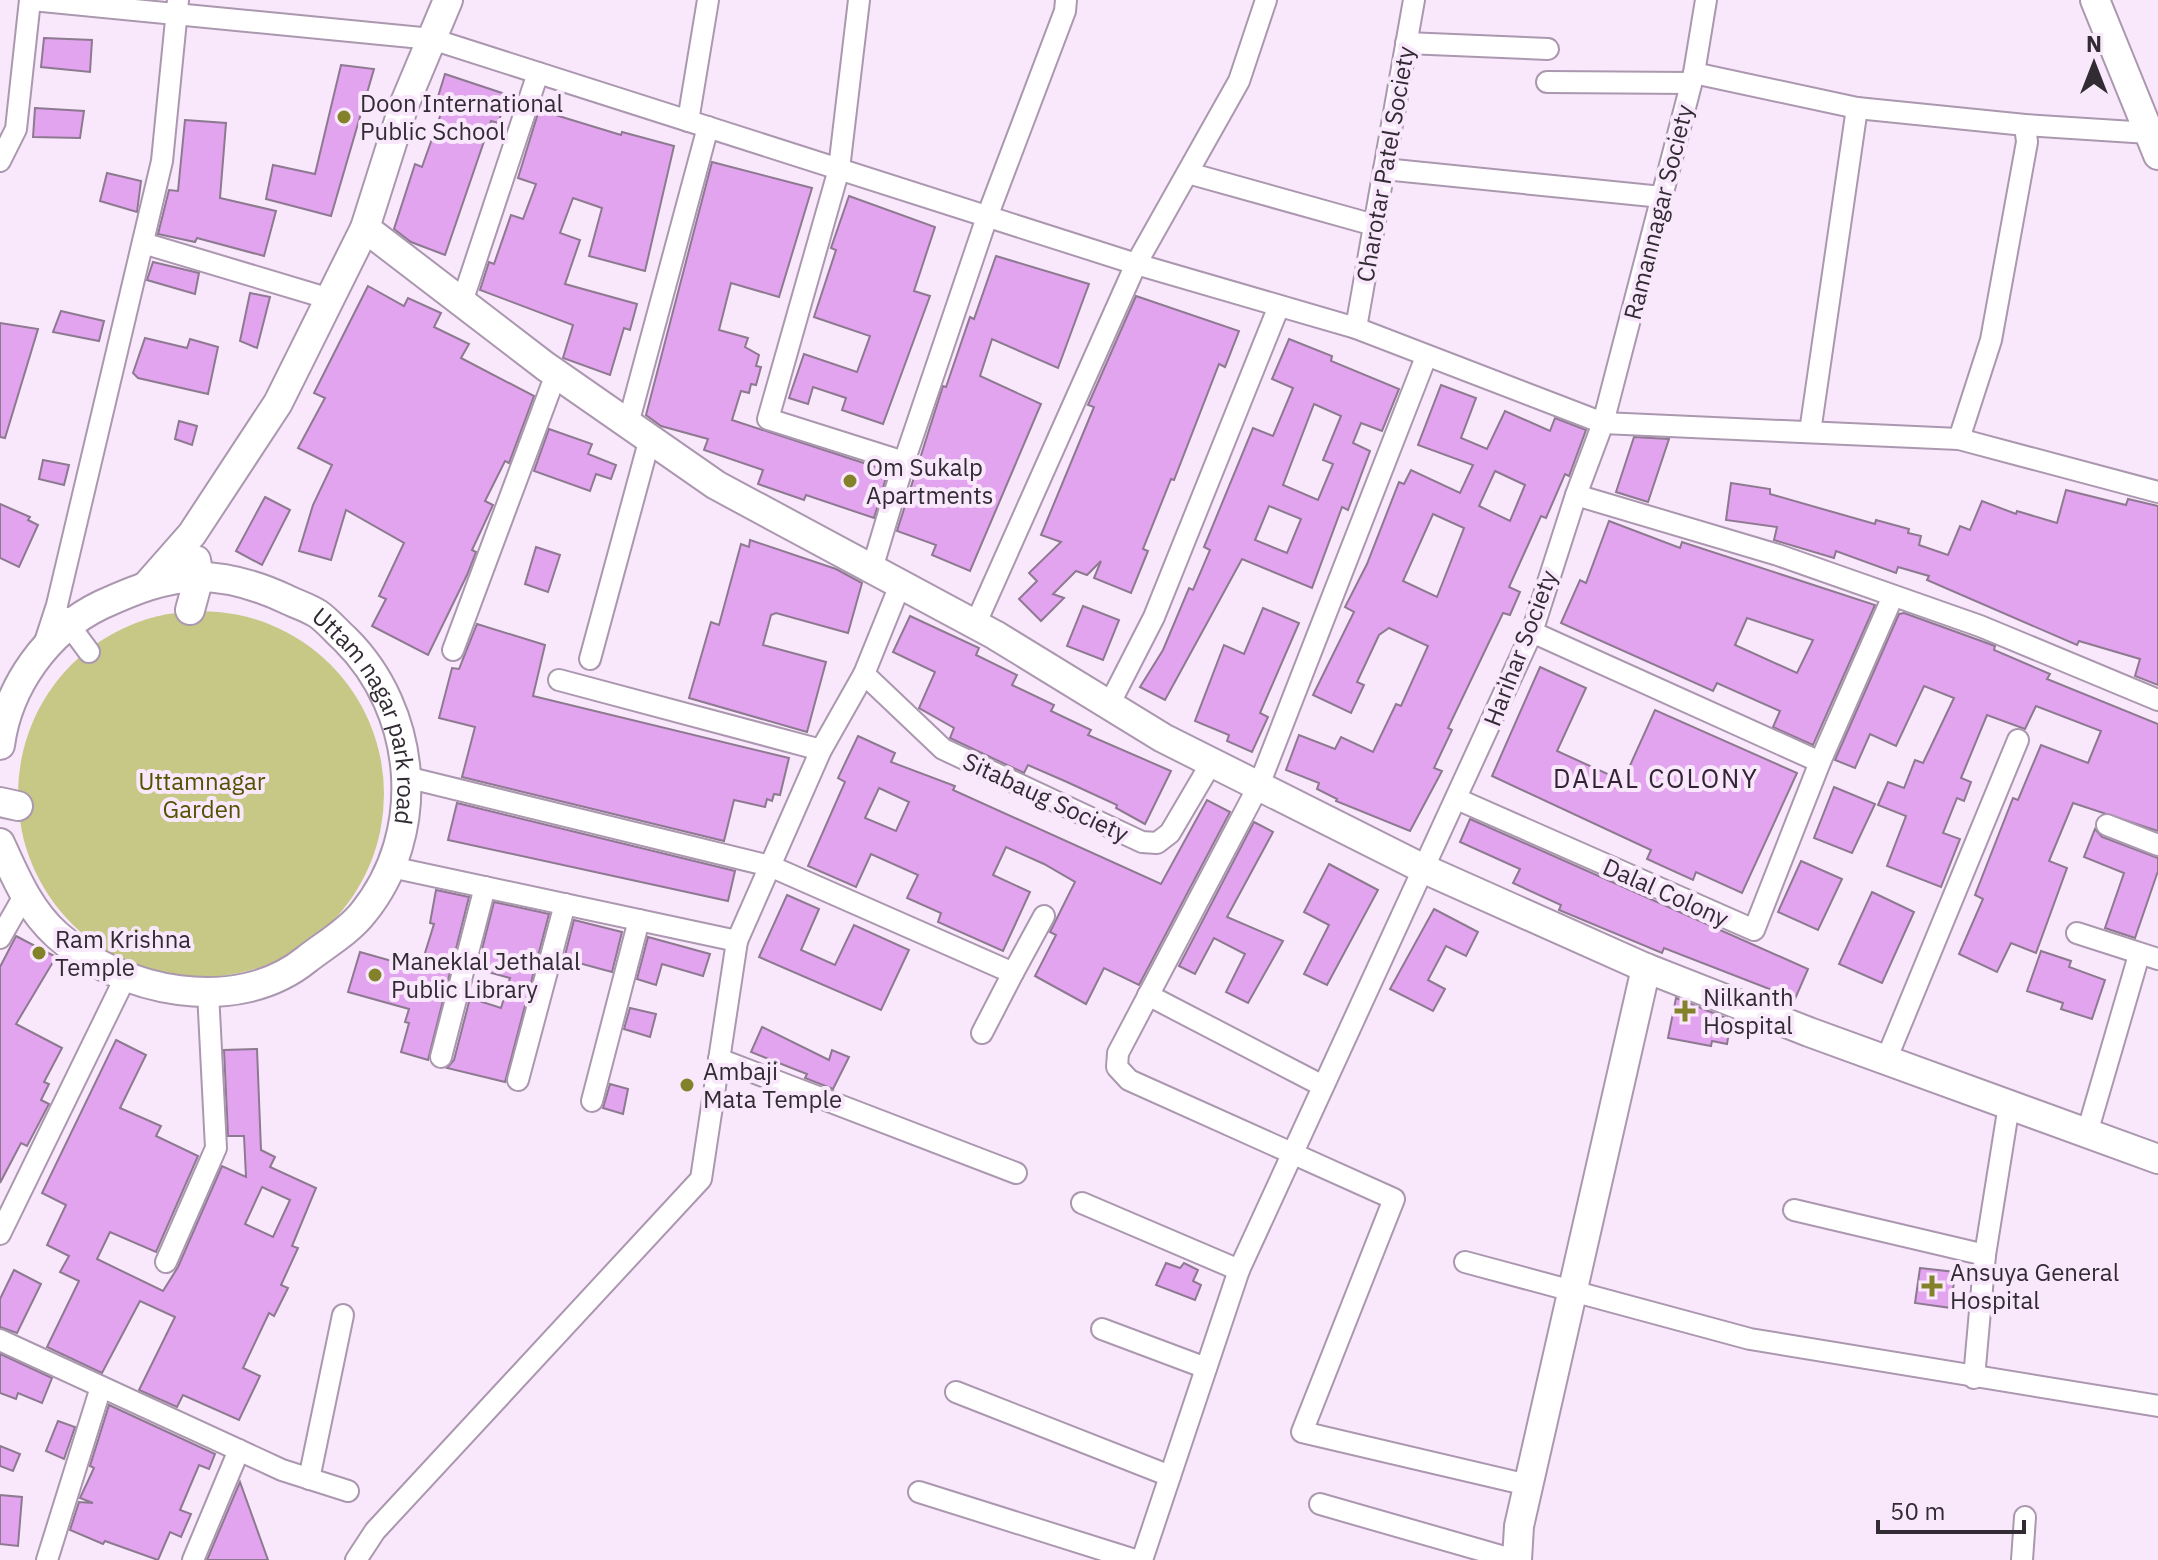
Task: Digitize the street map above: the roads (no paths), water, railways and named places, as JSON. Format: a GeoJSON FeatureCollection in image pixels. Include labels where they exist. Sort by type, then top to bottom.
{"type":"FeatureCollection","features":[{"type":"Feature","properties":{"kind":"street"},"geometry":{"type":"LineString","coordinates":[[0,161],[5,140],[16,129],[31,0],[177,7],[432,39],[1136,264],[1356,328],[1420,355]]}},
{"type":"Feature","properties":{"kind":"street"},"geometry":{"type":"LineString","coordinates":[[148,584],[192,534],[278,403],[365,228],[404,105],[448,0]]}},
{"type":"Feature","properties":{"kind":"street"},"geometry":{"type":"LineString","coordinates":[[688,121],[708,0]]}},
{"type":"Feature","properties":{"kind":"street"},"geometry":{"type":"LineString","coordinates":[[859,0],[839,169],[768,419],[904,462]]}},
{"type":"Feature","properties":{"kind":"street"},"geometry":{"type":"LineString","coordinates":[[872,569],[904,462],[987,217],[1065,11],[1066,0]]}},
{"type":"Feature","properties":{"kind":"street"},"geometry":{"type":"LineString","coordinates":[[975,625],[1136,264],[1239,81],[1266,0]]}},
{"type":"Feature","properties":{"kind":"street","name":"Charotar Patel Society"},"geometry":{"type":"LineString","coordinates":[[1356,328],[1414,0]]}},
{"type":"Feature","properties":{"kind":"street","name":"Ramannagar Society"},"geometry":{"type":"LineString","coordinates":[[1603,423],[1692,78],[1706,0]]}},
{"type":"Feature","properties":{"kind":"street"},"geometry":{"type":"LineString","coordinates":[[89,652],[62,616],[162,161],[177,7]]}},
{"type":"Feature","properties":{"kind":"street"},"geometry":{"type":"LineString","coordinates":[[2095,8],[2153,144]]}},
{"type":"Feature","properties":{"kind":"street"},"geometry":{"type":"LineString","coordinates":[[1406,43],[1548,49]]}},
{"type":"Feature","properties":{"kind":"street"},"geometry":{"type":"LineString","coordinates":[[462,302],[538,73]]}},
{"type":"Feature","properties":{"kind":"street"},"geometry":{"type":"LineString","coordinates":[[1547,82],[1692,78],[1857,108],[2025,125],[2153,144]]}},
{"type":"Feature","properties":{"kind":"street"},"geometry":{"type":"LineString","coordinates":[[1810,432],[1857,108]]}},
{"type":"Feature","properties":{"kind":"street"},"geometry":{"type":"LineString","coordinates":[[1959,439],[1991,340],[2027,142],[2025,125]]}},
{"type":"Feature","properties":{"kind":"street"},"geometry":{"type":"LineString","coordinates":[[590,659],[708,127]]}},
{"type":"Feature","properties":{"kind":"street"},"geometry":{"type":"LineString","coordinates":[[1384,169],[1662,197]]}},
{"type":"Feature","properties":{"kind":"street"},"geometry":{"type":"LineString","coordinates":[[1188,173],[1374,225]]}},
{"type":"Feature","properties":{"kind":"street"},"geometry":{"type":"LineString","coordinates":[[365,228],[556,374],[716,485],[975,625],[1163,738],[1213,760],[1422,868],[1646,968],[2158,1159]]}},
{"type":"Feature","properties":{"kind":"street"},"geometry":{"type":"LineString","coordinates":[[143,243],[330,299]]}},
{"type":"Feature","properties":{"kind":"street"},"geometry":{"type":"LineString","coordinates":[[1109,705],[1154,617],[1279,306]]}},
{"type":"Feature","properties":{"kind":"street"},"geometry":{"type":"LineString","coordinates":[[1319,317],[1603,423],[1959,439],[2158,492]]}},
{"type":"Feature","properties":{"kind":"street"},"geometry":{"type":"LineString","coordinates":[[1420,355],[1259,785],[1118,1053],[1117,1067],[1129,1080],[1394,1199],[1302,1432],[1528,1485]]}},
{"type":"Feature","properties":{"kind":"street"},"geometry":{"type":"LineString","coordinates":[[453,650],[556,374]]}},
{"type":"Feature","properties":{"kind":"street","name":"Harihar Society"},"geometry":{"type":"LineString","coordinates":[[1142,1560],[1239,1270],[1532,632],[1576,495],[1603,423]]}},
{"type":"Feature","properties":{"kind":"street"},"geometry":{"type":"LineString","coordinates":[[1576,495],[1778,555],[1980,626],[2158,700]]}},
{"type":"Feature","properties":{"kind":"street"},"geometry":{"type":"LineString","coordinates":[[190,610],[199,577],[192,534]]}},
{"type":"Feature","properties":{"kind":"street","name":"Uttam nagar park road"},"geometry":{"type":"LineString","coordinates":[[0,745],[5,711],[62,616],[78,616],[148,584],[199,577],[256,585],[319,614],[369,663],[398,720],[408,792],[401,840],[391,867],[362,914],[296,968],[249,986],[208,992],[165,989],[108,971],[56,935],[24,896],[0,843]]}},
{"type":"Feature","properties":{"kind":"street"},"geometry":{"type":"LineString","coordinates":[[356,1560],[375,1531],[701,1179],[737,941],[821,750],[864,674],[900,585]]}},
{"type":"Feature","properties":{"kind":"street"},"geometry":{"type":"LineString","coordinates":[[1532,632],[1820,762],[1893,596]]}},
{"type":"Feature","properties":{"kind":"street","name":"Sitabaug Society"},"geometry":{"type":"LineString","coordinates":[[864,674],[943,749],[1142,842],[1157,843],[1170,833],[1213,760]]}},
{"type":"Feature","properties":{"kind":"street"},"geometry":{"type":"LineString","coordinates":[[559,680],[821,750]]}},
{"type":"Feature","properties":{"kind":"street"},"geometry":{"type":"LineString","coordinates":[[1886,1060],[2018,740]]}},
{"type":"Feature","properties":{"kind":"street","name":"Dalal Colony"},"geometry":{"type":"LineString","coordinates":[[1457,799],[1754,930],[1820,762]]}},
{"type":"Feature","properties":{"kind":"street"},"geometry":{"type":"LineString","coordinates":[[406,777],[770,866],[1013,973]]}},
{"type":"Feature","properties":{"kind":"street"},"geometry":{"type":"LineString","coordinates":[[2107,825],[2158,845]]}},
{"type":"Feature","properties":{"kind":"street"},"geometry":{"type":"LineString","coordinates":[[391,867],[737,941]]}},
{"type":"Feature","properties":{"kind":"street"},"geometry":{"type":"LineString","coordinates":[[441,1057],[485,887]]}},
{"type":"Feature","properties":{"kind":"street"},"geometry":{"type":"LineString","coordinates":[[0,938],[24,896]]}},
{"type":"Feature","properties":{"kind":"street"},"geometry":{"type":"LineString","coordinates":[[518,1080],[565,904]]}},
{"type":"Feature","properties":{"kind":"street"},"geometry":{"type":"LineString","coordinates":[[982,1033],[1044,916]]}},
{"type":"Feature","properties":{"kind":"street"},"geometry":{"type":"LineString","coordinates":[[592,1101],[639,920]]}},
{"type":"Feature","properties":{"kind":"street"},"geometry":{"type":"LineString","coordinates":[[2077,933],[2152,953],[2087,1133]]}},
{"type":"Feature","properties":{"kind":"street"},"geometry":{"type":"LineString","coordinates":[[1320,1504],[1516,1560],[1519,1526],[1528,1485],[1646,968]]}},
{"type":"Feature","properties":{"kind":"street"},"geometry":{"type":"LineString","coordinates":[[0,1234],[126,976]]}},
{"type":"Feature","properties":{"kind":"street"},"geometry":{"type":"LineString","coordinates":[[166,1262],[216,1148],[208,992]]}},
{"type":"Feature","properties":{"kind":"street"},"geometry":{"type":"LineString","coordinates":[[1148,995],[1323,1086]]}},
{"type":"Feature","properties":{"kind":"street"},"geometry":{"type":"LineString","coordinates":[[719,1059],[1016,1173]]}},
{"type":"Feature","properties":{"kind":"street"},"geometry":{"type":"LineString","coordinates":[[1974,1378],[1985,1255],[2009,1105]]}},
{"type":"Feature","properties":{"kind":"street"},"geometry":{"type":"LineString","coordinates":[[1082,1203],[1239,1270]]}},
{"type":"Feature","properties":{"kind":"street"},"geometry":{"type":"LineString","coordinates":[[1794,1210],[1985,1255]]}},
{"type":"Feature","properties":{"kind":"street"},"geometry":{"type":"LineString","coordinates":[[1465,1262],[1750,1339],[2158,1406]]}},
{"type":"Feature","properties":{"kind":"street"},"geometry":{"type":"LineString","coordinates":[[309,1479],[343,1315]]}},
{"type":"Feature","properties":{"kind":"street"},"geometry":{"type":"LineString","coordinates":[[1102,1329],[1206,1368]]}},
{"type":"Feature","properties":{"kind":"street"},"geometry":{"type":"LineString","coordinates":[[0,1340],[239,1450],[309,1479],[348,1491]]}},
{"type":"Feature","properties":{"kind":"street"},"geometry":{"type":"LineString","coordinates":[[47,1560],[101,1387]]}},
{"type":"Feature","properties":{"kind":"street"},"geometry":{"type":"LineString","coordinates":[[956,1392],[1170,1476]]}},
{"type":"Feature","properties":{"kind":"street"},"geometry":{"type":"LineString","coordinates":[[193,1560],[239,1450]]}},
{"type":"Feature","properties":{"kind":"street"},"geometry":{"type":"LineString","coordinates":[[919,1492],[1135,1560]]}},
{"type":"Feature","properties":{"kind":"street"},"geometry":{"type":"LineString","coordinates":[[2022,1560],[2025,1517]]}},
{"type":"Feature","properties":{"kind":"place","name":"Doon International Public School"},"geometry":{"type":"Point","coordinates":[344,117]}},
{"type":"Feature","properties":{"kind":"place","name":"Om Sukalp Apartments"},"geometry":{"type":"Point","coordinates":[850,481]}},
{"type":"Feature","properties":{"kind":"place","name":"Ram Krishna Temple"},"geometry":{"type":"Point","coordinates":[39,953]}},
{"type":"Feature","properties":{"kind":"place","name":"Maneklal Jethalal Public Library"},"geometry":{"type":"Point","coordinates":[375,975]}},
{"type":"Feature","properties":{"kind":"place","name":"Nilkanth Hospital"},"geometry":{"type":"Point","coordinates":[1685,1011]}},
{"type":"Feature","properties":{"kind":"place","name":"Ambaji Mata Temple"},"geometry":{"type":"Point","coordinates":[687,1085]}},
{"type":"Feature","properties":{"kind":"place","name":"Ansuya General Hospital"},"geometry":{"type":"Point","coordinates":[1932,1286]}},
{"type":"Feature","properties":{"kind":"district","name":"DALAL COLONY"},"geometry":{"type":"Point","coordinates":[1656,778]}},
{"type":"Feature","properties":{"kind":"park label","name":"Uttamnagar Garden"},"geometry":{"type":"Point","coordinates":[202,795]}}]}
